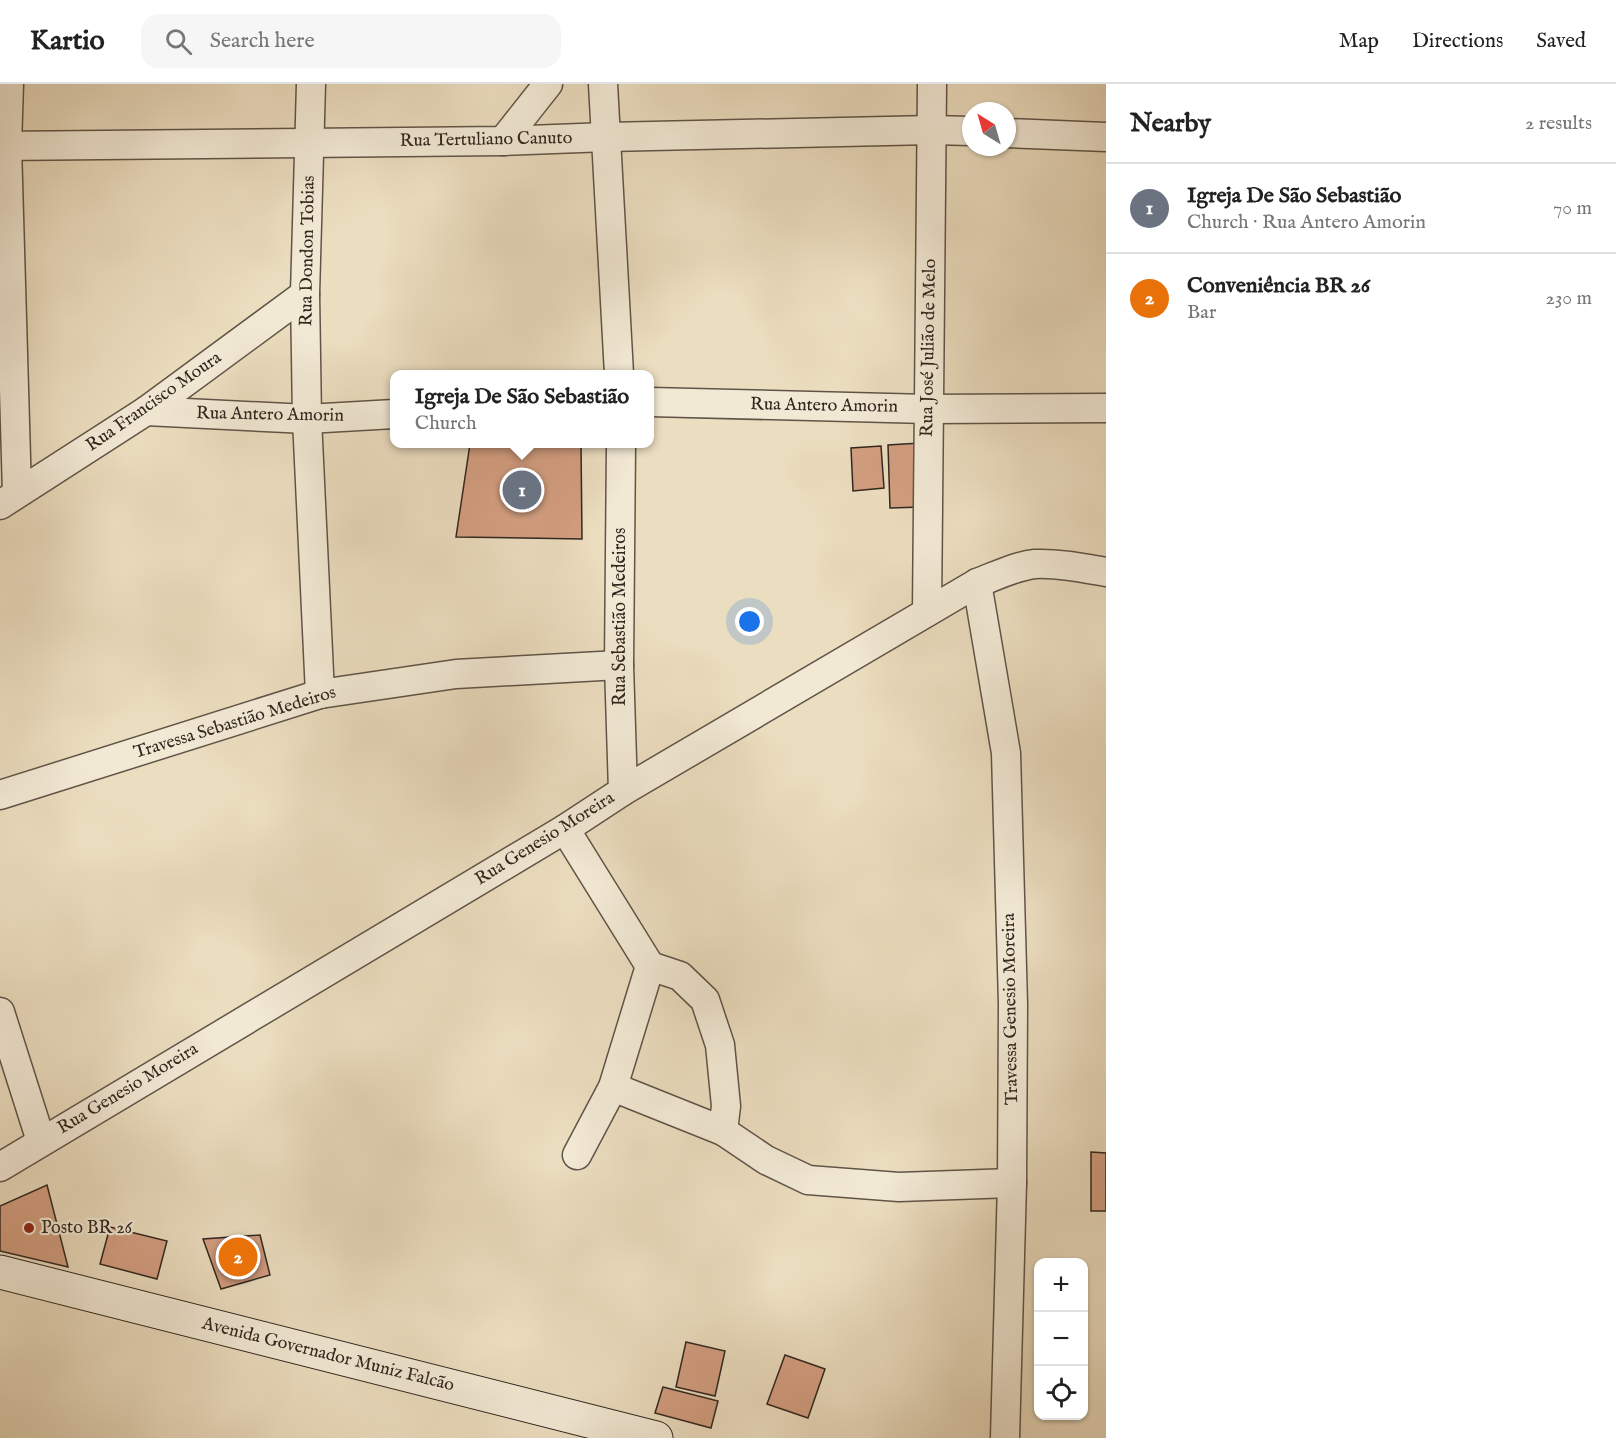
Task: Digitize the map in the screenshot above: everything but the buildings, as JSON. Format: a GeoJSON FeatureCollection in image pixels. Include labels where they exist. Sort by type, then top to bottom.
{"type":"FeatureCollection","features":[{"type":"Feature","properties":{"kind":"main road","name":"Avenida Governador Muniz Falcão"},"geometry":{"type":"LineString","coordinates":[[0,1272],[656,1438]]}},
{"type":"Feature","properties":{"kind":"street"},"geometry":{"type":"LineString","coordinates":[[9,84],[4,146],[9,499]]}},
{"type":"Feature","properties":{"kind":"street","name":"Rua Dondon Tobias"},"geometry":{"type":"LineString","coordinates":[[310,84],[311,142],[306,294],[307,419],[320,694]]}},
{"type":"Feature","properties":{"kind":"street"},"geometry":{"type":"LineString","coordinates":[[503,141],[548,84]]}},
{"type":"Feature","properties":{"kind":"street"},"geometry":{"type":"LineString","coordinates":[[603,84],[619,370]]}},
{"type":"Feature","properties":{"kind":"street","name":"Rua José Julião de Melo"},"geometry":{"type":"LineString","coordinates":[[927,612],[932,84]]}},
{"type":"Feature","properties":{"kind":"street","name":"Rua Tertuliano Canuto"},"geometry":{"type":"LineString","coordinates":[[4,146],[503,141],[962,131]]}},
{"type":"Feature","properties":{"kind":"street"},"geometry":{"type":"LineString","coordinates":[[1016,133],[1106,136]]}},
{"type":"Feature","properties":{"kind":"street","name":"Rua Francisco Moura"},"geometry":{"type":"LineString","coordinates":[[9,499],[146,411],[306,294]]}},
{"type":"Feature","properties":{"kind":"street","name":"Rua Antero Amorin"},"geometry":{"type":"LineString","coordinates":[[654,402],[928,409],[1106,408]]}},
{"type":"Feature","properties":{"kind":"street","name":"Rua Antero Amorin"},"geometry":{"type":"LineString","coordinates":[[146,411],[307,419],[390,414]]}},
{"type":"Feature","properties":{"kind":"street","name":"Rua Sebastião Medeiros"},"geometry":{"type":"LineString","coordinates":[[621,448],[619,665],[623,791]]}},
{"type":"Feature","properties":{"kind":"street","name":"Rua Genesio Moreira"},"geometry":{"type":"LineString","coordinates":[[0,1167],[565,829],[623,791],[977,583],[1011,569],[1035,564],[1073,566],[1106,572]]}},
{"type":"Feature","properties":{"kind":"street","name":"Travessa Genesio Moreira"},"geometry":{"type":"LineString","coordinates":[[977,583],[1006,753],[1013,1004],[1012,1183],[1005,1438]]}},
{"type":"Feature","properties":{"kind":"street","name":"Travessa Sebastião Medeiros"},"geometry":{"type":"LineString","coordinates":[[0,795],[320,694],[456,674],[619,665]]}},
{"type":"Feature","properties":{"kind":"street"},"geometry":{"type":"LineString","coordinates":[[565,829],[650,966],[680,976],[705,1000],[720,1045],[726,1106],[723,1131]]}},
{"type":"Feature","properties":{"kind":"street"},"geometry":{"type":"LineString","coordinates":[[577,1155],[613,1087],[650,966]]}},
{"type":"Feature","properties":{"kind":"street"},"geometry":{"type":"LineString","coordinates":[[0,1012],[41,1141]]}},
{"type":"Feature","properties":{"kind":"street"},"geometry":{"type":"LineString","coordinates":[[613,1087],[723,1131],[766,1160],[808,1180],[899,1186],[1012,1183]]}},
{"type":"Feature","properties":{"kind":"place","name":"Igreja De São Sebastião"},"geometry":{"type":"Point","coordinates":[522,490]}},
{"type":"Feature","properties":{"kind":"place","name":"Posto BR 26"},"geometry":{"type":"Point","coordinates":[29,1228]}},
{"type":"Feature","properties":{"kind":"place","name":"Conveniência BR 26"},"geometry":{"type":"Point","coordinates":[238,1257]}}]}
